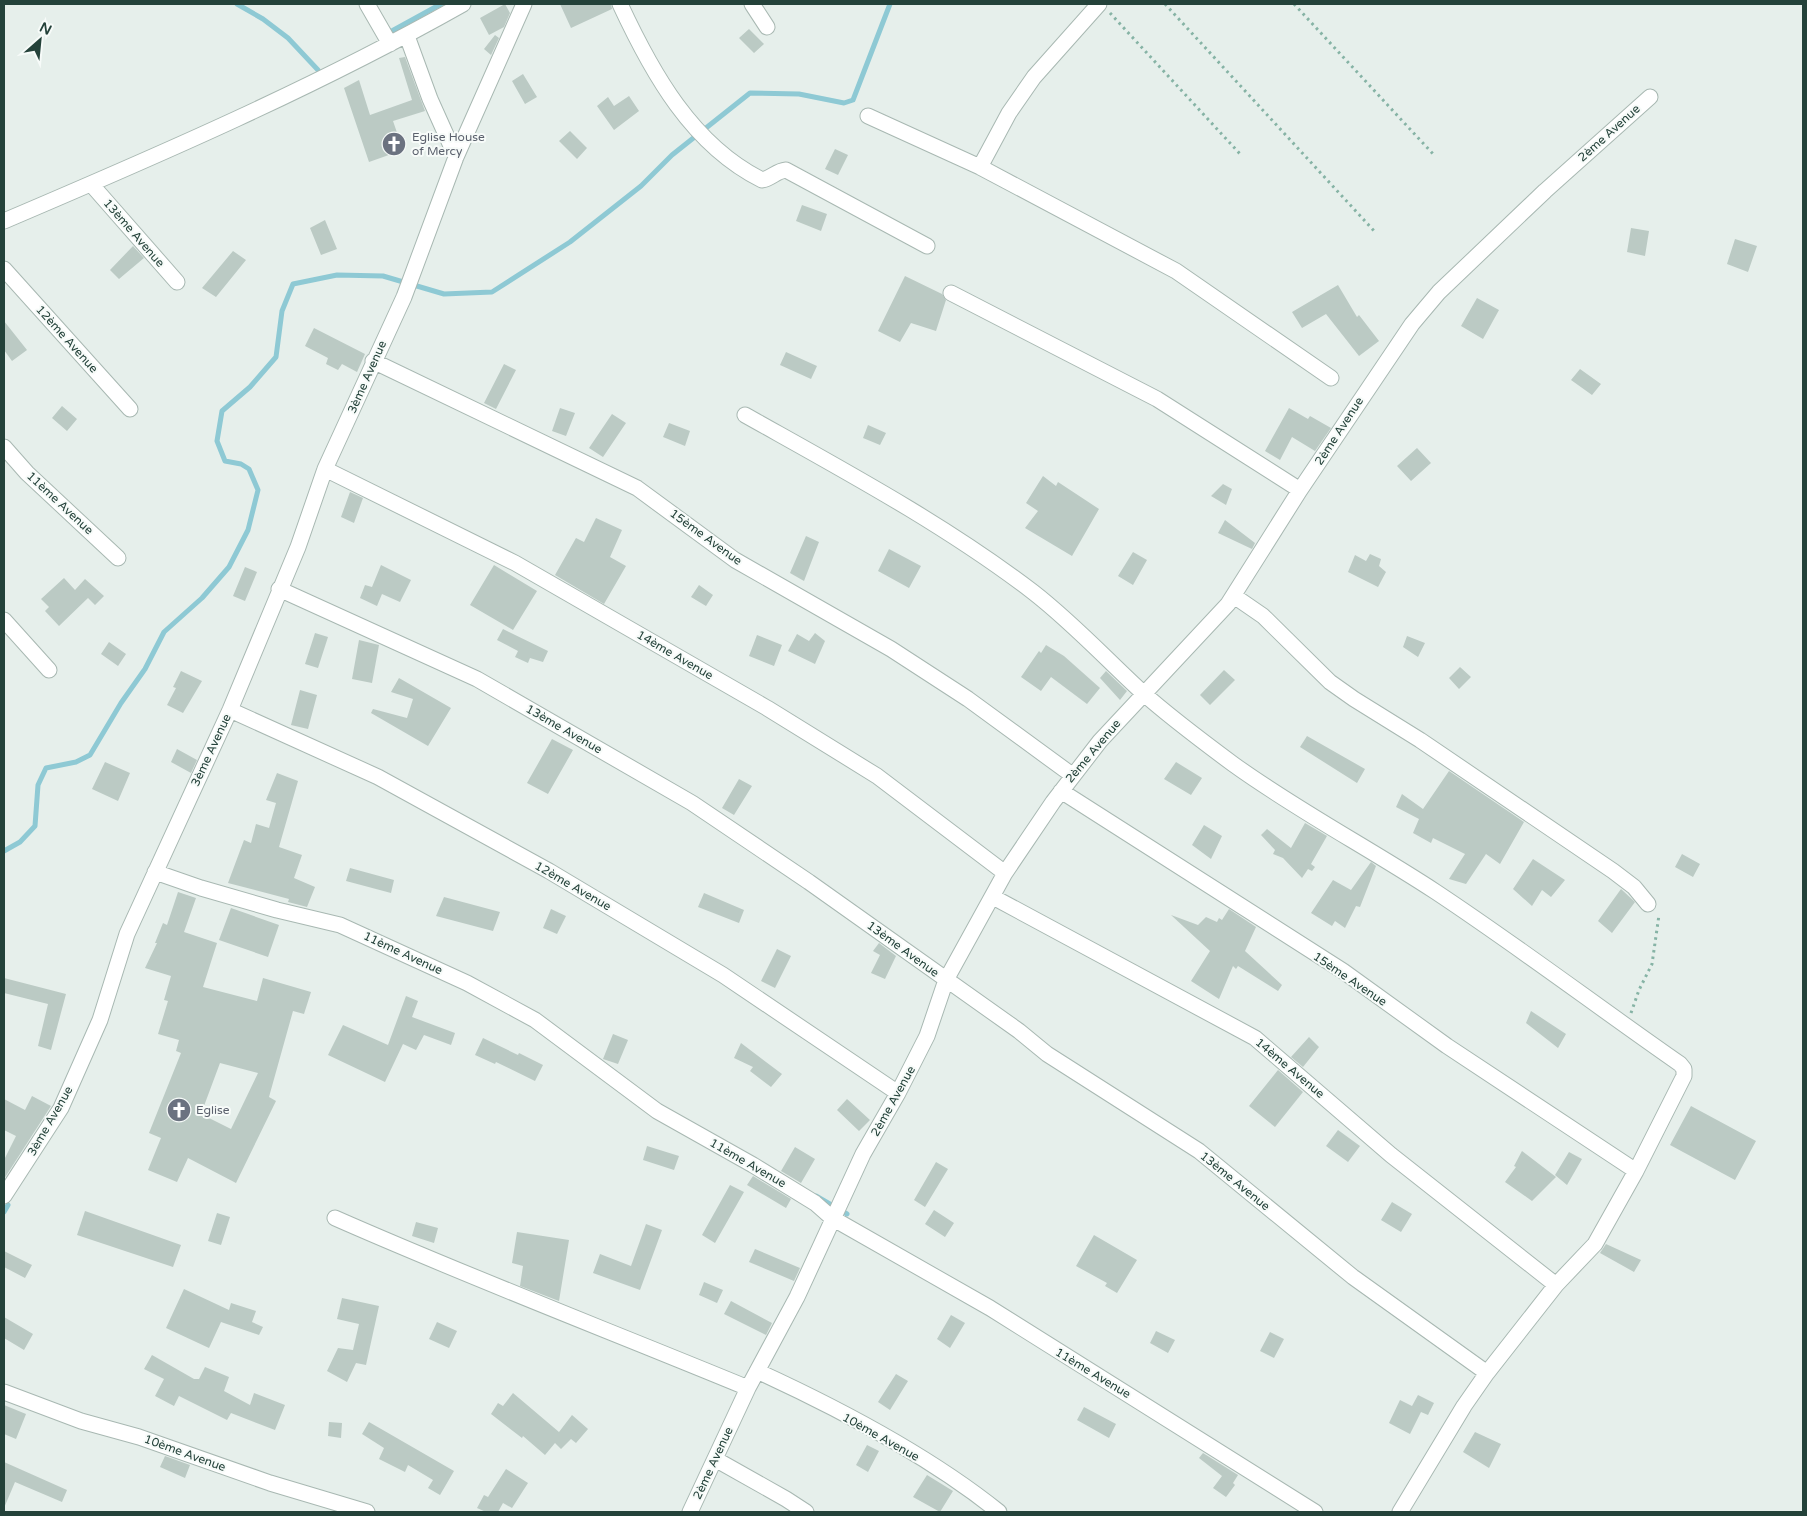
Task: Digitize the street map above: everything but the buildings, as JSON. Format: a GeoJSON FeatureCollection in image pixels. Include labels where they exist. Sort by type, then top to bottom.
{"type":"FeatureCollection","features":[{"type":"Feature","properties":{"kind":"street"},"geometry":{"type":"LineString","coordinates":[[367,4],[390,44]]}},
{"type":"Feature","properties":{"kind":"street"},"geometry":{"type":"LineString","coordinates":[[4,221],[145,161],[407,36],[463,4]]}},
{"type":"Feature","properties":{"kind":"street","name":"3ème Avenue"},"geometry":{"type":"LineString","coordinates":[[4,1196],[61,1108],[100,1020],[127,934],[230,710],[298,547],[326,469],[373,360],[404,296],[456,157],[524,4]]}},
{"type":"Feature","properties":{"kind":"street"},"geometry":{"type":"LineString","coordinates":[[620,4],[643,53],[687,121],[729,158],[762,180],[769,179],[777,171],[786,170],[927,246]]}},
{"type":"Feature","properties":{"kind":"street"},"geometry":{"type":"LineString","coordinates":[[752,4],[767,27]]}},
{"type":"Feature","properties":{"kind":"street"},"geometry":{"type":"LineString","coordinates":[[980,167],[1009,113],[1034,77],[1103,7]]}},
{"type":"Feature","properties":{"kind":"street"},"geometry":{"type":"LineString","coordinates":[[407,36],[430,99],[456,157]]}},
{"type":"Feature","properties":{"kind":"street","name":"2ème Avenue"},"geometry":{"type":"LineString","coordinates":[[690,1512],[748,1388],[797,1297],[863,1154],[898,1093],[927,1036],[946,980],[1005,873],[1072,775],[1143,693],[1234,596],[1300,490],[1394,347],[1439,292],[1564,173],[1650,97]]}},
{"type":"Feature","properties":{"kind":"street"},"geometry":{"type":"LineString","coordinates":[[868,116],[980,167],[1176,271],[1331,378]]}},
{"type":"Feature","properties":{"kind":"street","name":"13ème Avenue"},"geometry":{"type":"LineString","coordinates":[[91,184],[177,282]]}},
{"type":"Feature","properties":{"kind":"street","name":"12ème Avenue"},"geometry":{"type":"LineString","coordinates":[[4,269],[130,409]]}},
{"type":"Feature","properties":{"kind":"street"},"geometry":{"type":"LineString","coordinates":[[951,293],[1157,399],[1300,490]]}},
{"type":"Feature","properties":{"kind":"street","name":"15ème Avenue"},"geometry":{"type":"LineString","coordinates":[[373,360],[637,488],[735,560],[891,649],[968,699],[1072,775]]}},
{"type":"Feature","properties":{"kind":"street"},"geometry":{"type":"LineString","coordinates":[[745,415],[866,483],[1031,590],[1143,693],[1199,738],[1272,791],[1436,892],[1543,965],[1680,1064],[1684,1070],[1684,1076],[1636,1171],[1595,1244],[1556,1285],[1487,1373],[1464,1406],[1400,1512]]}},
{"type":"Feature","properties":{"kind":"street","name":"11ème Avenue"},"geometry":{"type":"LineString","coordinates":[[4,447],[27,473],[118,558]]}},
{"type":"Feature","properties":{"kind":"street","name":"14ème Avenue"},"geometry":{"type":"LineString","coordinates":[[326,469],[515,563],[767,708],[877,776],[935,818],[1005,873]]}},
{"type":"Feature","properties":{"kind":"street","name":"13ème Avenue"},"geometry":{"type":"LineString","coordinates":[[279,589],[477,679],[692,803],[810,882],[1019,1031],[1047,1054],[1199,1151],[1353,1277],[1487,1373]]}},
{"type":"Feature","properties":{"kind":"street"},"geometry":{"type":"LineString","coordinates":[[1234,596],[1263,616],[1330,682],[1613,871],[1634,887],[1648,904]]}},
{"type":"Feature","properties":{"kind":"street"},"geometry":{"type":"LineString","coordinates":[[4,620],[50,670]]}},
{"type":"Feature","properties":{"kind":"street","name":"12ème Avenue"},"geometry":{"type":"LineString","coordinates":[[230,710],[378,777],[549,871],[723,974],[898,1093]]}},
{"type":"Feature","properties":{"kind":"street","name":"15ème Avenue"},"geometry":{"type":"LineString","coordinates":[[1061,791],[1343,972],[1447,1046],[1636,1171]]}},
{"type":"Feature","properties":{"kind":"street","name":"11ème Avenue"},"geometry":{"type":"LineString","coordinates":[[155,872],[201,888],[340,925],[467,983],[535,1020],[657,1111],[753,1165],[815,1203],[832,1218],[990,1308],[1315,1512]]}},
{"type":"Feature","properties":{"kind":"street","name":"14ème Avenue"},"geometry":{"type":"LineString","coordinates":[[993,897],[1255,1038],[1391,1155],[1556,1285]]}},
{"type":"Feature","properties":{"kind":"street"},"geometry":{"type":"LineString","coordinates":[[335,1218],[446,1268],[564,1312],[748,1388]]}},
{"type":"Feature","properties":{"kind":"street","name":"10ème Avenue"},"geometry":{"type":"LineString","coordinates":[[757,1371],[800,1391],[948,1475],[999,1512]]}},
{"type":"Feature","properties":{"kind":"street","name":"10ème Avenue"},"geometry":{"type":"LineString","coordinates":[[4,1392],[81,1421],[139,1436],[270,1483],[367,1512]]}},
{"type":"Feature","properties":{"kind":"street"},"geometry":{"type":"LineString","coordinates":[[715,1459],[806,1512]]}},
{"type":"Feature","properties":{"kind":"path"},"geometry":{"type":"LineString","coordinates":[[1165,4],[1376,233]]}},
{"type":"Feature","properties":{"kind":"path"},"geometry":{"type":"LineString","coordinates":[[1294,4],[1434,155]]}},
{"type":"Feature","properties":{"kind":"path"},"geometry":{"type":"LineString","coordinates":[[1103,7],[1241,155]]}},
{"type":"Feature","properties":{"kind":"path"},"geometry":{"type":"LineString","coordinates":[[1625,1026],[1645,976],[1652,964],[1660,916],[1648,904]]}},
{"type":"Feature","properties":{"kind":"waterway"},"geometry":{"type":"LineString","coordinates":[[237,4],[263,19],[288,38],[318,70]]}},
{"type":"Feature","properties":{"kind":"waterway"},"geometry":{"type":"LineString","coordinates":[[388,29],[390,32],[441,4]]}},
{"type":"Feature","properties":{"kind":"waterway"},"geometry":{"type":"LineString","coordinates":[[4,851],[20,842],[35,826],[38,785],[46,768],[76,762],[90,755],[121,703],[145,669],[164,632],[202,598],[229,567],[248,530],[258,490],[249,469],[241,464],[225,461],[217,441],[222,411],[250,387],[276,357],[282,311],[293,284],[337,275],[383,276],[444,294],[492,292],[570,242],[641,186],[672,155],[750,93],[799,94],[844,103],[853,100],[890,4]]}},
{"type":"Feature","properties":{"kind":"waterway"},"geometry":{"type":"LineString","coordinates":[[816,1196],[847,1214]]}},
{"type":"Feature","properties":{"kind":"waterway"},"geometry":{"type":"LineString","coordinates":[[4,1212],[8,1205]]}},
{"type":"Feature","properties":{"kind":"place","name":"Eglise House of Mercy"},"geometry":{"type":"Point","coordinates":[394,144]}},
{"type":"Feature","properties":{"kind":"place","name":"Eglise"},"geometry":{"type":"Point","coordinates":[179,1110]}}]}
